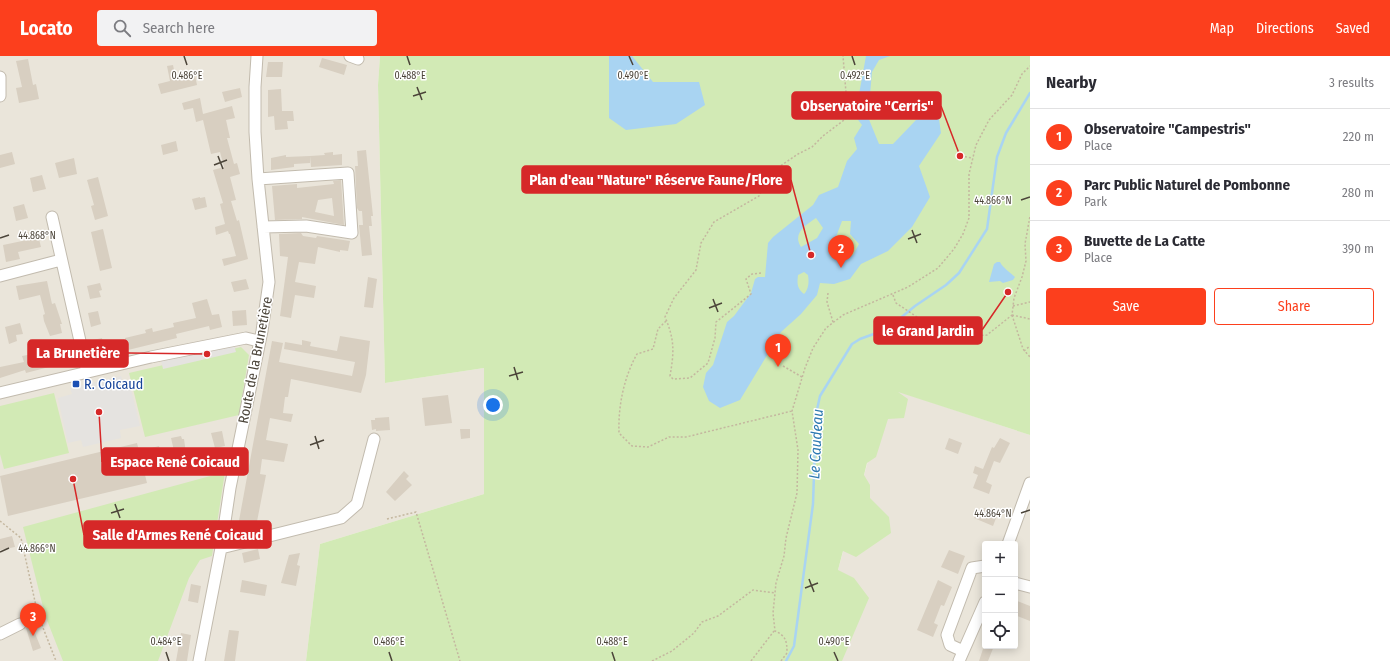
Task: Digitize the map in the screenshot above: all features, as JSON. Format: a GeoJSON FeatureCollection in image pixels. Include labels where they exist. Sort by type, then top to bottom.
{"type":"FeatureCollection","features":[{"type":"Feature","properties":{"kind":"street","name":"Route de la Brunetière"},"geometry":{"type":"LineString","coordinates":[[199,661],[269,282],[258,179],[255,87],[257,56]]}},
{"type":"Feature","properties":{"kind":"street"},"geometry":{"type":"LineString","coordinates":[[0,77],[0,96]]}},
{"type":"Feature","properties":{"kind":"street"},"geometry":{"type":"LineString","coordinates":[[258,179],[348,173],[352,233],[306,226],[263,227]]}},
{"type":"Feature","properties":{"kind":"street"},"geometry":{"type":"LineString","coordinates":[[52,217],[87,372]]}},
{"type":"Feature","properties":{"kind":"street"},"geometry":{"type":"LineString","coordinates":[[0,276],[61,260]]}},
{"type":"Feature","properties":{"kind":"street"},"geometry":{"type":"LineString","coordinates":[[0,393],[87,372],[246,338],[259,341]]}},
{"type":"Feature","properties":{"kind":"street"},"geometry":{"type":"LineString","coordinates":[[221,548],[341,518],[358,504],[374,440]]}},
{"type":"Feature","properties":{"kind":"street"},"geometry":{"type":"LineString","coordinates":[[1009,541],[1030,483]]}},
{"type":"Feature","properties":{"kind":"street"},"geometry":{"type":"LineString","coordinates":[[982,566],[972,568],[946,635],[950,645],[961,656],[982,609]]}},
{"type":"Feature","properties":{"kind":"street"},"geometry":{"type":"LineString","coordinates":[[1018,584],[1030,587]]}},
{"type":"Feature","properties":{"kind":"street"},"geometry":{"type":"LineString","coordinates":[[0,634],[20,624]]}},
{"type":"Feature","properties":{"kind":"path"},"geometry":{"type":"LineString","coordinates":[[761,273],[752,274],[746,279],[751,294],[716,322],[715,338],[708,363],[690,378],[673,379],[670,376],[674,352],[671,331],[665,317],[674,298],[696,270],[701,243],[714,222],[759,196],[770,173],[798,154],[812,147],[822,136],[848,117],[843,56]]}},
{"type":"Feature","properties":{"kind":"path"},"geometry":{"type":"LineString","coordinates":[[751,661],[775,631],[773,612],[776,584],[784,556],[786,538],[797,493],[798,450],[792,412],[802,377],[813,348],[826,328],[843,315],[861,306],[892,295],[938,268],[963,234],[969,218],[969,174],[972,158],[982,132],[989,120],[1012,95],[1022,74],[1030,66]]}},
{"type":"Feature","properties":{"kind":"path"},"geometry":{"type":"LineString","coordinates":[[961,156],[972,158]]}},
{"type":"Feature","properties":{"kind":"path"},"geometry":{"type":"LineString","coordinates":[[1030,216],[1025,244],[1026,261],[1014,298],[1012,315],[1024,351],[1030,357]]}},
{"type":"Feature","properties":{"kind":"path"},"geometry":{"type":"LineString","coordinates":[[828,293],[827,302],[833,322]]}},
{"type":"Feature","properties":{"kind":"path"},"geometry":{"type":"LineString","coordinates":[[892,295],[896,302],[912,315],[932,327],[966,328],[978,336],[987,334],[1012,315],[1030,319]]}},
{"type":"Feature","properties":{"kind":"path"},"geometry":{"type":"LineString","coordinates":[[1013,306],[1030,302]]}},
{"type":"Feature","properties":{"kind":"path"},"geometry":{"type":"LineString","coordinates":[[666,321],[658,329],[653,349],[637,354],[629,369],[618,414],[619,433],[632,446],[648,447],[669,438],[686,437],[792,412]]}},
{"type":"Feature","properties":{"kind":"path"},"geometry":{"type":"LineString","coordinates":[[1024,351],[1030,346]]}},
{"type":"Feature","properties":{"kind":"path"},"geometry":{"type":"LineString","coordinates":[[783,366],[802,377]]}},
{"type":"Feature","properties":{"kind":"path"},"geometry":{"type":"LineString","coordinates":[[387,519],[416,512],[460,661]]}},
{"type":"Feature","properties":{"kind":"path"},"geometry":{"type":"LineString","coordinates":[[0,521],[21,538],[38,615],[56,661]]}},
{"type":"Feature","properties":{"kind":"path"},"geometry":{"type":"LineString","coordinates":[[652,661],[672,650],[694,633],[702,622],[718,616],[753,590],[775,593]]}},
{"type":"Feature","properties":{"kind":"path"},"geometry":{"type":"LineString","coordinates":[[775,631],[782,635],[786,641],[787,653],[781,661]]}},
{"type":"Feature","properties":{"kind":"shaded area"},"geometry":{"type":"Polygon","coordinates":[[[0,56],[380,56],[378,85],[385,383],[484,368],[484,494],[320,544],[306,661],[0,661],[0,56]]]}},
{"type":"Feature","properties":{"kind":"shaded area"},"geometry":{"type":"Polygon","coordinates":[[[233,341],[236,352],[163,369],[160,356],[233,341]]]}},
{"type":"Feature","properties":{"kind":"shaded area"},"geometry":{"type":"Polygon","coordinates":[[[121,376],[123,382],[129,381],[140,426],[120,430],[121,438],[83,447],[81,440],[68,443],[58,398],[72,394],[70,388],[121,376]]]}},
{"type":"Feature","properties":{"kind":"shaded area"},"geometry":{"type":"Polygon","coordinates":[[[888,388],[1030,435],[1030,661],[813,661],[888,388]]]}},
{"type":"Feature","properties":{"kind":"green space"},"geometry":{"type":"Polygon","coordinates":[[[380,56],[1030,56],[1030,435],[898,392],[908,399],[904,418],[888,419],[876,457],[867,463],[864,475],[870,485],[870,498],[889,517],[891,533],[856,557],[843,551],[838,570],[854,578],[869,598],[842,661],[306,661],[320,544],[484,494],[484,368],[385,383],[378,85],[380,56]]]}},
{"type":"Feature","properties":{"kind":"green space"},"geometry":{"type":"Polygon","coordinates":[[[241,347],[249,355],[239,415],[145,437],[129,373],[241,347]]]}},
{"type":"Feature","properties":{"kind":"green space"},"geometry":{"type":"Polygon","coordinates":[[[54,393],[69,453],[4,469],[0,454],[0,406],[54,393]]]}},
{"type":"Feature","properties":{"kind":"green space"},"geometry":{"type":"Polygon","coordinates":[[[225,472],[212,556],[200,560],[189,578],[158,661],[63,661],[45,615],[23,527],[225,472]]]}},
{"type":"Feature","properties":{"kind":"water"},"geometry":{"type":"Polygon","coordinates":[[[609,56],[632,56],[653,82],[699,82],[705,105],[676,124],[626,130],[609,118],[609,56]]]}},
{"type":"Feature","properties":{"kind":"water"},"geometry":{"type":"Polygon","coordinates":[[[866,56],[890,56],[879,60],[872,72],[868,117],[879,144],[893,144],[916,120],[930,115],[939,119],[941,133],[919,166],[930,197],[912,227],[888,251],[861,264],[850,279],[834,284],[820,283],[817,295],[801,314],[781,332],[740,400],[720,408],[709,401],[703,387],[706,373],[713,365],[727,322],[734,316],[751,293],[755,279],[758,277],[765,277],[768,243],[773,237],[813,205],[819,195],[838,187],[847,161],[857,149],[854,138],[862,125],[855,116],[866,56]],[[816,218],[801,230],[798,238],[801,247],[817,238],[823,228],[816,218]],[[842,221],[833,245],[834,257],[846,258],[853,255],[859,244],[850,234],[851,221],[842,221]],[[804,272],[798,275],[798,286],[804,294],[808,287],[808,275],[804,272]]]}},
{"type":"Feature","properties":{"kind":"water"},"geometry":{"type":"Polygon","coordinates":[[[1000,262],[1015,277],[1013,280],[1003,283],[1000,281],[989,282],[994,264],[1000,262]]]}},
{"type":"Feature","properties":{"kind":"building"},"geometry":{"type":"Polygon","coordinates":[[[322,58],[347,65],[344,75],[319,67],[322,58]]]}},
{"type":"Feature","properties":{"kind":"building"},"geometry":{"type":"Polygon","coordinates":[[[28,59],[33,85],[36,84],[39,99],[19,103],[16,88],[22,87],[16,61],[28,59]]]}},
{"type":"Feature","properties":{"kind":"building"},"geometry":{"type":"Polygon","coordinates":[[[268,62],[283,62],[282,77],[266,77],[268,62]]]}},
{"type":"Feature","properties":{"kind":"building"},"geometry":{"type":"Polygon","coordinates":[[[173,65],[176,79],[195,75],[197,85],[161,94],[158,84],[170,81],[167,66],[173,65]]]}},
{"type":"Feature","properties":{"kind":"building"},"geometry":{"type":"Polygon","coordinates":[[[240,88],[242,97],[225,102],[222,92],[240,88]]]}},
{"type":"Feature","properties":{"kind":"building"},"geometry":{"type":"Polygon","coordinates":[[[281,89],[282,111],[293,111],[294,121],[287,121],[288,129],[275,130],[274,116],[268,117],[268,90],[281,89]]]}},
{"type":"Feature","properties":{"kind":"building"},"geometry":{"type":"Polygon","coordinates":[[[200,98],[203,114],[232,106],[235,118],[226,120],[230,138],[227,138],[234,164],[237,163],[240,174],[230,177],[236,200],[231,201],[237,221],[239,220],[248,259],[224,266],[222,259],[236,256],[228,231],[216,235],[215,227],[225,224],[220,204],[223,203],[213,170],[224,167],[220,152],[211,154],[203,120],[196,122],[193,108],[184,110],[182,103],[200,98]]]}},
{"type":"Feature","properties":{"kind":"building"},"geometry":{"type":"Polygon","coordinates":[[[176,141],[178,151],[163,155],[161,145],[176,141]]]}},
{"type":"Feature","properties":{"kind":"building"},"geometry":{"type":"Polygon","coordinates":[[[366,150],[373,216],[371,216],[372,226],[369,226],[372,255],[362,256],[359,225],[363,225],[362,211],[359,211],[357,208],[355,166],[358,166],[357,151],[366,150]]]}},
{"type":"Feature","properties":{"kind":"building"},"geometry":{"type":"Polygon","coordinates":[[[12,152],[15,164],[0,168],[0,155],[12,152]]]}},
{"type":"Feature","properties":{"kind":"building"},"geometry":{"type":"Polygon","coordinates":[[[333,152],[333,155],[342,154],[342,165],[311,167],[310,156],[325,155],[324,153],[333,152]]]}},
{"type":"Feature","properties":{"kind":"building"},"geometry":{"type":"Polygon","coordinates":[[[286,155],[286,157],[310,156],[310,163],[294,164],[294,167],[271,170],[271,158],[286,155]]]}},
{"type":"Feature","properties":{"kind":"building"},"geometry":{"type":"Polygon","coordinates":[[[74,158],[77,174],[59,178],[55,163],[74,158]]]}},
{"type":"Feature","properties":{"kind":"building"},"geometry":{"type":"Polygon","coordinates":[[[42,175],[46,189],[33,192],[30,178],[42,175]]]}},
{"type":"Feature","properties":{"kind":"building"},"geometry":{"type":"Polygon","coordinates":[[[98,177],[108,216],[95,220],[91,206],[94,205],[87,180],[98,177]]]}},
{"type":"Feature","properties":{"kind":"building"},"geometry":{"type":"Polygon","coordinates":[[[341,180],[344,225],[302,217],[302,219],[275,220],[272,186],[297,184],[297,188],[334,184],[333,181],[341,180]],[[332,198],[318,200],[315,212],[334,216],[332,198]]]}},
{"type":"Feature","properties":{"kind":"building"},"geometry":{"type":"Polygon","coordinates":[[[205,197],[207,207],[195,210],[192,199],[205,197]]]}},
{"type":"Feature","properties":{"kind":"building"},"geometry":{"type":"Polygon","coordinates":[[[24,204],[28,218],[16,221],[13,207],[24,204]]]}},
{"type":"Feature","properties":{"kind":"building"},"geometry":{"type":"Polygon","coordinates":[[[103,229],[112,268],[100,271],[91,232],[103,229]]]}},
{"type":"Feature","properties":{"kind":"building"},"geometry":{"type":"Polygon","coordinates":[[[37,231],[41,247],[18,252],[20,259],[6,262],[3,245],[27,240],[25,233],[37,231]]]}},
{"type":"Feature","properties":{"kind":"building"},"geometry":{"type":"Polygon","coordinates":[[[301,233],[303,236],[316,238],[317,236],[350,241],[348,251],[340,250],[340,252],[318,247],[315,264],[299,262],[295,282],[316,286],[314,298],[295,295],[291,318],[280,316],[288,257],[280,256],[279,234],[301,233]]]}},
{"type":"Feature","properties":{"kind":"building"},"geometry":{"type":"Polygon","coordinates":[[[368,277],[377,279],[373,308],[364,307],[368,277]]]}},
{"type":"Feature","properties":{"kind":"building"},"geometry":{"type":"Polygon","coordinates":[[[246,279],[249,289],[234,292],[231,282],[246,279]]]}},
{"type":"Feature","properties":{"kind":"building"},"geometry":{"type":"Polygon","coordinates":[[[47,281],[52,304],[55,303],[62,324],[60,324],[62,333],[50,336],[44,321],[43,315],[45,314],[40,295],[19,300],[16,286],[47,281]]]}},
{"type":"Feature","properties":{"kind":"building"},"geometry":{"type":"Polygon","coordinates":[[[100,283],[102,290],[99,291],[101,297],[90,299],[87,286],[100,283]]]}},
{"type":"Feature","properties":{"kind":"building"},"geometry":{"type":"Polygon","coordinates":[[[207,299],[212,315],[219,314],[222,327],[210,330],[209,326],[176,334],[177,338],[128,350],[125,338],[146,333],[145,330],[152,328],[153,332],[174,327],[173,323],[196,318],[192,303],[207,299]]]}},
{"type":"Feature","properties":{"kind":"building"},"geometry":{"type":"Polygon","coordinates":[[[246,310],[247,325],[233,326],[232,311],[246,310]]]}},
{"type":"Feature","properties":{"kind":"building"},"geometry":{"type":"Polygon","coordinates":[[[98,311],[101,324],[91,327],[88,313],[98,311]]]}},
{"type":"Feature","properties":{"kind":"building"},"geometry":{"type":"Polygon","coordinates":[[[20,323],[23,334],[16,335],[17,341],[9,344],[5,327],[20,323]]]}},
{"type":"Feature","properties":{"kind":"building"},"geometry":{"type":"Polygon","coordinates":[[[340,336],[370,341],[366,375],[361,393],[291,379],[288,397],[285,397],[283,413],[293,414],[291,422],[270,418],[266,440],[288,444],[284,462],[262,459],[260,474],[266,475],[255,532],[236,537],[272,341],[283,343],[279,362],[352,376],[355,362],[284,349],[285,342],[302,345],[302,340],[311,342],[310,346],[337,351],[340,336]]]}},
{"type":"Feature","properties":{"kind":"building"},"geometry":{"type":"Polygon","coordinates":[[[102,338],[105,354],[96,356],[93,340],[102,338]]]}},
{"type":"Feature","properties":{"kind":"building"},"geometry":{"type":"Polygon","coordinates":[[[65,351],[68,362],[26,373],[25,370],[0,378],[0,367],[24,362],[22,356],[38,353],[39,356],[65,351]]]}},
{"type":"Feature","properties":{"kind":"building"},"geometry":{"type":"Polygon","coordinates":[[[448,395],[452,423],[425,426],[422,398],[448,395]]]}},
{"type":"Feature","properties":{"kind":"building"},"geometry":{"type":"Polygon","coordinates":[[[389,417],[390,430],[372,430],[371,420],[375,420],[375,418],[389,417]]]}},
{"type":"Feature","properties":{"kind":"building"},"geometry":{"type":"Polygon","coordinates":[[[460,429],[470,429],[470,438],[461,439],[460,429]]]}},
{"type":"Feature","properties":{"kind":"building"},"geometry":{"type":"Polygon","coordinates":[[[222,431],[225,446],[215,448],[211,433],[222,431]]]}},
{"type":"Feature","properties":{"kind":"building"},"geometry":{"type":"Polygon","coordinates":[[[181,436],[182,439],[184,439],[186,453],[175,455],[171,438],[181,436]]]}},
{"type":"Feature","properties":{"kind":"building"},"geometry":{"type":"Polygon","coordinates":[[[949,438],[962,443],[958,454],[945,449],[949,438]]]}},
{"type":"Feature","properties":{"kind":"building"},"geometry":{"type":"Polygon","coordinates":[[[1000,438],[1010,443],[1000,463],[994,461],[986,482],[992,485],[989,494],[973,488],[978,475],[973,473],[975,466],[983,469],[992,447],[994,448],[1000,438]]]}},
{"type":"Feature","properties":{"kind":"building"},"geometry":{"type":"Polygon","coordinates":[[[137,443],[139,451],[159,446],[163,462],[143,467],[147,483],[8,516],[0,476],[137,443]]]}},
{"type":"Feature","properties":{"kind":"building"},"geometry":{"type":"Polygon","coordinates":[[[404,471],[409,476],[406,479],[412,485],[395,501],[386,492],[404,471]]]}},
{"type":"Feature","properties":{"kind":"building"},"geometry":{"type":"Polygon","coordinates":[[[984,508],[998,513],[993,526],[974,518],[977,511],[982,513],[984,508]]]}},
{"type":"Feature","properties":{"kind":"building"},"geometry":{"type":"Polygon","coordinates":[[[12,536],[15,547],[0,550],[0,539],[12,536]]]}},
{"type":"Feature","properties":{"kind":"building"},"geometry":{"type":"Polygon","coordinates":[[[258,549],[260,559],[244,563],[242,553],[258,549]]]}},
{"type":"Feature","properties":{"kind":"building"},"geometry":{"type":"Polygon","coordinates":[[[949,550],[965,556],[958,574],[941,567],[949,550]]]}},
{"type":"Feature","properties":{"kind":"building"},"geometry":{"type":"Polygon","coordinates":[[[300,553],[297,565],[300,566],[296,586],[281,583],[289,555],[300,553]]]}},
{"type":"Feature","properties":{"kind":"building"},"geometry":{"type":"Polygon","coordinates":[[[242,580],[267,585],[265,596],[240,592],[242,580]]]}},
{"type":"Feature","properties":{"kind":"building"},"geometry":{"type":"Polygon","coordinates":[[[938,580],[952,587],[944,606],[941,605],[934,623],[938,625],[933,637],[917,630],[938,580]]]}},
{"type":"Feature","properties":{"kind":"building"},"geometry":{"type":"Polygon","coordinates":[[[191,584],[201,586],[198,603],[188,601],[191,584]]]}},
{"type":"Feature","properties":{"kind":"building"},"geometry":{"type":"Polygon","coordinates":[[[1018,601],[1030,606],[1030,621],[1018,616],[1018,601]]]}},
{"type":"Feature","properties":{"kind":"building"},"geometry":{"type":"Polygon","coordinates":[[[32,626],[41,648],[33,651],[26,628],[32,626]]]}},
{"type":"Feature","properties":{"kind":"building"},"geometry":{"type":"Polygon","coordinates":[[[229,630],[239,631],[235,661],[224,661],[229,630]]]}},
{"type":"Feature","properties":{"kind":"building"},"geometry":{"type":"Polygon","coordinates":[[[181,633],[191,635],[187,661],[176,661],[181,633]]]}},
{"type":"Feature","properties":{"kind":"building"},"geometry":{"type":"Polygon","coordinates":[[[983,649],[993,649],[988,661],[979,661],[983,649]]]}},
{"type":"Feature","properties":{"kind":"waterway","name":"Le Caudeau"},"geometry":{"type":"LineString","coordinates":[[786,661],[794,646],[813,504],[816,414],[820,396],[852,344],[892,325],[915,306],[946,285],[959,273],[987,229],[997,157],[1006,133],[1030,93]]}},
{"type":"Feature","properties":{"kind":"place","name":"Observatoire \"Cerris\""},"geometry":{"type":"Point","coordinates":[960,156]}},
{"type":"Feature","properties":{"kind":"place","name":"Plan d'eau \"Nature\" Réserve Faune/Flore"},"geometry":{"type":"Point","coordinates":[811,255]}},
{"type":"Feature","properties":{"kind":"place","name":"Parc Public Naturel de Pombonne"},"geometry":{"type":"Point","coordinates":[841,268]}},
{"type":"Feature","properties":{"kind":"place","name":"le Grand Jardin"},"geometry":{"type":"Point","coordinates":[1008,292]}},
{"type":"Feature","properties":{"kind":"place","name":"La Brunetière"},"geometry":{"type":"Point","coordinates":[207,354]}},
{"type":"Feature","properties":{"kind":"place","name":"Observatoire \"Campestris\""},"geometry":{"type":"Point","coordinates":[778,367]}},
{"type":"Feature","properties":{"kind":"place","name":"R. Coicaud"},"geometry":{"type":"Point","coordinates":[76,384]}},
{"type":"Feature","properties":{"kind":"place","name":"Espace René Coicaud"},"geometry":{"type":"Point","coordinates":[99,412]}},
{"type":"Feature","properties":{"kind":"place","name":"Salle d'Armes René Coicaud"},"geometry":{"type":"Point","coordinates":[73,479]}},
{"type":"Feature","properties":{"kind":"place","name":"Buvette de La Catte"},"geometry":{"type":"Point","coordinates":[33,636]}}]}
